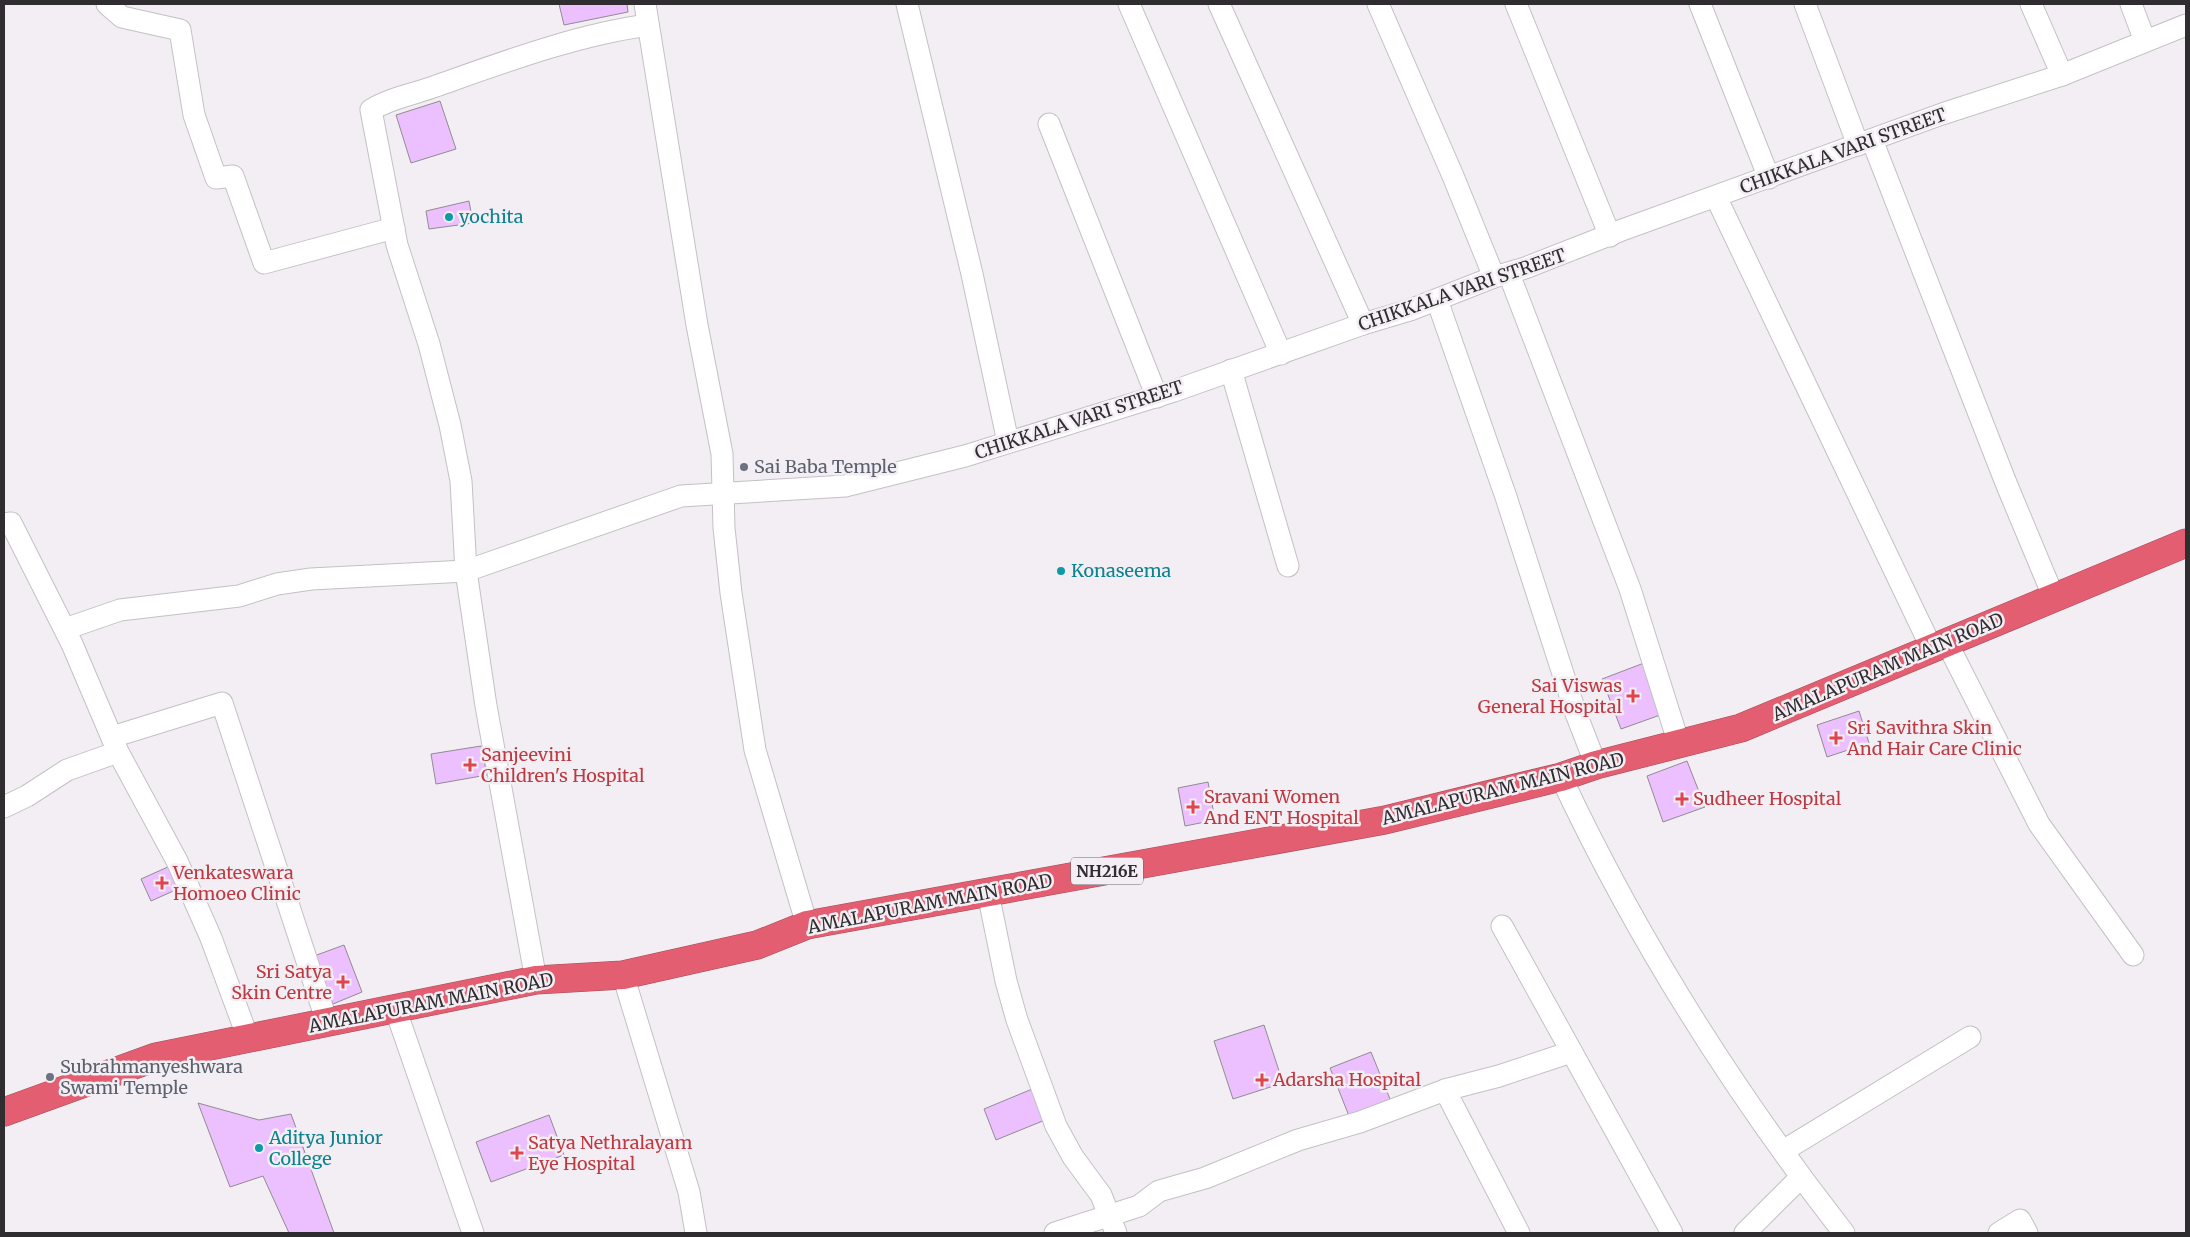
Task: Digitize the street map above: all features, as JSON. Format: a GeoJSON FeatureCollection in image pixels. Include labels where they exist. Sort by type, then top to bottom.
{"type":"FeatureCollection","features":[{"type":"Feature","properties":{"kind":"highway","name":"AMALAPURAM MAIN ROAD"},"geometry":{"type":"LineString","coordinates":[[4,1112],[156,1057],[536,980],[623,975],[756,945],[807,926],[1385,820],[1561,777],[1596,765],[1741,728],[2186,543]]}},
{"type":"Feature","properties":{"kind":"street"},"geometry":{"type":"LineString","coordinates":[[107,4],[122,16],[180,30],[194,115],[216,178],[233,176],[264,262],[394,228]]}},
{"type":"Feature","properties":{"kind":"street"},"geometry":{"type":"LineString","coordinates":[[645,4],[697,325],[722,454],[722,493],[731,593],[755,750],[807,926]]}},
{"type":"Feature","properties":{"kind":"street"},"geometry":{"type":"LineString","coordinates":[[907,4],[972,274],[1008,442]]}},
{"type":"Feature","properties":{"kind":"street"},"geometry":{"type":"LineString","coordinates":[[1129,4],[1281,354]]}},
{"type":"Feature","properties":{"kind":"street"},"geometry":{"type":"LineString","coordinates":[[1219,4],[1363,324]]}},
{"type":"Feature","properties":{"kind":"street"},"geometry":{"type":"LineString","coordinates":[[1378,4],[1450,168],[1502,276],[1630,589],[1679,744]]}},
{"type":"Feature","properties":{"kind":"street"},"geometry":{"type":"LineString","coordinates":[[1516,4],[1610,236]]}},
{"type":"Feature","properties":{"kind":"street"},"geometry":{"type":"LineString","coordinates":[[1700,4],[1769,178]]}},
{"type":"Feature","properties":{"kind":"street"},"geometry":{"type":"LineString","coordinates":[[1805,4],[1865,142],[2054,598]]}},
{"type":"Feature","properties":{"kind":"street"},"geometry":{"type":"LineString","coordinates":[[2031,4],[2062,76]]}},
{"type":"Feature","properties":{"kind":"street"},"geometry":{"type":"LineString","coordinates":[[2131,4],[2145,41]]}},
{"type":"Feature","properties":{"kind":"street"},"geometry":{"type":"LineString","coordinates":[[536,980],[486,706],[466,571],[461,481],[450,425],[429,344],[394,228],[371,110],[475,72],[545,50],[612,30],[648,25]]}},
{"type":"Feature","properties":{"kind":"street","name":"CHIKKALA VARI STREET"},"geometry":{"type":"LineString","coordinates":[[65,629],[120,610],[239,596],[278,584],[311,579],[466,571],[680,496],[846,486],[965,456],[1008,442],[1048,432],[1156,397],[1437,300],[1942,114],[2062,76],[2186,25]]}},
{"type":"Feature","properties":{"kind":"street"},"geometry":{"type":"LineString","coordinates":[[1049,124],[1156,397]]}},
{"type":"Feature","properties":{"kind":"street"},"geometry":{"type":"LineString","coordinates":[[1716,197],[1939,646],[2039,824],[2133,955]]}},
{"type":"Feature","properties":{"kind":"street"},"geometry":{"type":"LineString","coordinates":[[1437,300],[1506,497],[1575,710],[1596,765]]}},
{"type":"Feature","properties":{"kind":"street"},"geometry":{"type":"LineString","coordinates":[[1231,370],[1288,566]]}},
{"type":"Feature","properties":{"kind":"street"},"geometry":{"type":"LineString","coordinates":[[4,524],[11,523],[65,629],[115,745],[180,870],[218,956],[248,1038]]}},
{"type":"Feature","properties":{"kind":"street"},"geometry":{"type":"LineString","coordinates":[[4,807],[27,796],[67,770],[115,745],[222,703],[327,1022]]}},
{"type":"Feature","properties":{"kind":"street"},"geometry":{"type":"LineString","coordinates":[[1561,777],[1590,839],[1650,947],[1701,1030],[1800,1177],[1844,1233]]}},
{"type":"Feature","properties":{"kind":"street"},"geometry":{"type":"LineString","coordinates":[[988,892],[1006,981],[1017,1020],[1056,1126],[1073,1157],[1102,1194],[1112,1224]]}},
{"type":"Feature","properties":{"kind":"street"},"geometry":{"type":"LineString","coordinates":[[1502,926],[1672,1233]]}},
{"type":"Feature","properties":{"kind":"street"},"geometry":{"type":"LineString","coordinates":[[623,975],[689,1192],[696,1233]]}},
{"type":"Feature","properties":{"kind":"street"},"geometry":{"type":"LineString","coordinates":[[394,1008],[473,1233]]}},
{"type":"Feature","properties":{"kind":"street"},"geometry":{"type":"LineString","coordinates":[[1783,1151],[1970,1036]]}},
{"type":"Feature","properties":{"kind":"street"},"geometry":{"type":"LineString","coordinates":[[1055,1233],[1112,1224],[1159,1191],[1205,1178],[1298,1140],[1360,1122],[1445,1090],[1498,1076],[1571,1052]]}},
{"type":"Feature","properties":{"kind":"street"},"geometry":{"type":"LineString","coordinates":[[1445,1090],[1519,1233]]}},
{"type":"Feature","properties":{"kind":"street"},"geometry":{"type":"LineString","coordinates":[[1745,1233],[1800,1177]]}},
{"type":"Feature","properties":{"kind":"street"},"geometry":{"type":"LineString","coordinates":[[1999,1233],[2020,1220],[2027,1233]]}},
{"type":"Feature","properties":{"kind":"building"},"geometry":{"type":"Polygon","coordinates":[[[559,4],[627,4],[628,12],[564,25],[559,4]]]}},
{"type":"Feature","properties":{"kind":"building"},"geometry":{"type":"Polygon","coordinates":[[[440,101],[456,149],[411,163],[396,115],[440,101]]]}},
{"type":"Feature","properties":{"kind":"building","name":"yochita"},"geometry":{"type":"Polygon","coordinates":[[[469,201],[473,223],[429,229],[426,211],[469,201]]]}},
{"type":"Feature","properties":{"kind":"building"},"geometry":{"type":"Polygon","coordinates":[[[1644,663],[1663,714],[1621,729],[1602,679],[1644,663]]]}},
{"type":"Feature","properties":{"kind":"building"},"geometry":{"type":"Polygon","coordinates":[[[1859,711],[1869,743],[1827,757],[1817,725],[1859,711]]]}},
{"type":"Feature","properties":{"kind":"building"},"geometry":{"type":"Polygon","coordinates":[[[481,746],[487,775],[436,784],[431,754],[481,746]]]}},
{"type":"Feature","properties":{"kind":"building"},"geometry":{"type":"Polygon","coordinates":[[[1687,761],[1705,807],[1663,822],[1647,776],[1687,761]]]}},
{"type":"Feature","properties":{"kind":"building"},"geometry":{"type":"Polygon","coordinates":[[[1208,782],[1215,820],[1185,826],[1178,788],[1208,782]]]}},
{"type":"Feature","properties":{"kind":"building"},"geometry":{"type":"Polygon","coordinates":[[[170,866],[180,888],[151,901],[141,879],[170,866]]]}},
{"type":"Feature","properties":{"kind":"building"},"geometry":{"type":"Polygon","coordinates":[[[344,945],[362,992],[333,1004],[314,956],[344,945]]]}},
{"type":"Feature","properties":{"kind":"building"},"geometry":{"type":"Polygon","coordinates":[[[1264,1025],[1283,1083],[1233,1099],[1214,1041],[1264,1025]]]}},
{"type":"Feature","properties":{"kind":"building"},"geometry":{"type":"Polygon","coordinates":[[[1371,1052],[1390,1099],[1349,1116],[1330,1068],[1371,1052]]]}},
{"type":"Feature","properties":{"kind":"building"},"geometry":{"type":"Polygon","coordinates":[[[1037,1087],[1050,1118],[996,1140],[984,1109],[1037,1087]]]}},
{"type":"Feature","properties":{"kind":"building","name":"Aditya Junior College"},"geometry":{"type":"Polygon","coordinates":[[[198,1103],[259,1120],[291,1114],[334,1233],[289,1233],[263,1176],[230,1187],[198,1103]]]}},
{"type":"Feature","properties":{"kind":"building"},"geometry":{"type":"Polygon","coordinates":[[[549,1115],[564,1155],[491,1182],[476,1142],[549,1115]]]}},
{"type":"Feature","properties":{"kind":"place","name":"yochita"},"geometry":{"type":"Point","coordinates":[449,217]}},
{"type":"Feature","properties":{"kind":"place","name":"Sai Baba Temple"},"geometry":{"type":"Point","coordinates":[744,467]}},
{"type":"Feature","properties":{"kind":"place","name":"Konaseema"},"geometry":{"type":"Point","coordinates":[1061,571]}},
{"type":"Feature","properties":{"kind":"place","name":"Sai Viswas General Hospital"},"geometry":{"type":"Point","coordinates":[1633,696]}},
{"type":"Feature","properties":{"kind":"place","name":"Sri Savithra Skin And Hair Care Clinic"},"geometry":{"type":"Point","coordinates":[1836,738]}},
{"type":"Feature","properties":{"kind":"place","name":"Sanjeevini Children's Hospital"},"geometry":{"type":"Point","coordinates":[470,765]}},
{"type":"Feature","properties":{"kind":"place","name":"Sudheer Hospital"},"geometry":{"type":"Point","coordinates":[1682,799]}},
{"type":"Feature","properties":{"kind":"place","name":"Sravani Women And ENT Hospital"},"geometry":{"type":"Point","coordinates":[1193,807]}},
{"type":"Feature","properties":{"kind":"place","name":"Venkateswara Homoeo Clinic"},"geometry":{"type":"Point","coordinates":[162,883]}},
{"type":"Feature","properties":{"kind":"place","name":"Sri Satya Skin Centre"},"geometry":{"type":"Point","coordinates":[343,982]}},
{"type":"Feature","properties":{"kind":"place","name":"Subrahmanyeshwara Swami Temple"},"geometry":{"type":"Point","coordinates":[50,1077]}},
{"type":"Feature","properties":{"kind":"place","name":"Adarsha Hospital"},"geometry":{"type":"Point","coordinates":[1262,1080]}},
{"type":"Feature","properties":{"kind":"place","name":"Aditya Junior College"},"geometry":{"type":"Point","coordinates":[259,1148]}},
{"type":"Feature","properties":{"kind":"place","name":"Satya Nethralayam Eye Hospital"},"geometry":{"type":"Point","coordinates":[517,1153]}}]}
